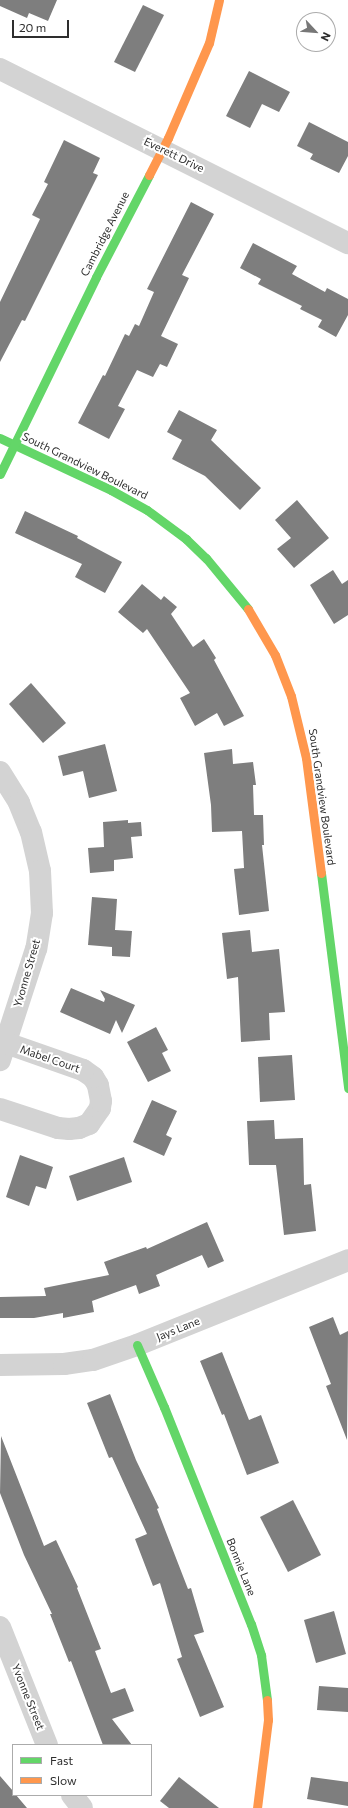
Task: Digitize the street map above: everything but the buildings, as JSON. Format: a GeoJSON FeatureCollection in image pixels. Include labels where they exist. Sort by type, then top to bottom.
{"type":"FeatureCollection","features":[{"type":"Feature","properties":{"kind":"street","name":"Cambridge Avenue"},"geometry":{"type":"LineString","coordinates":[[0,474],[96,278],[162,149],[204,57],[220,0]]}},
{"type":"Feature","properties":{"kind":"street","name":"Everett Drive"},"geometry":{"type":"LineString","coordinates":[[0,69],[348,242]]}},
{"type":"Feature","properties":{"kind":"street","name":"South Grandview Boulevard"},"geometry":{"type":"LineString","coordinates":[[0,438],[111,490],[147,510],[186,539],[206,558],[240,598],[254,617],[276,655],[291,696],[306,758],[348,1088]]}},
{"type":"Feature","properties":{"kind":"street","name":"Yvonne Street"},"geometry":{"type":"LineString","coordinates":[[0,772],[18,803],[31,832],[40,871],[42,913],[36,949],[3,1052]]}},
{"type":"Feature","properties":{"kind":"street","name":"Mabel Court"},"geometry":{"type":"LineString","coordinates":[[0,1109],[58,1128],[69,1129],[79,1128],[89,1124],[100,1108],[101,1101],[98,1085],[93,1077],[83,1070],[3,1052]]}},
{"type":"Feature","properties":{"kind":"street","name":"Jays Lane"},"geometry":{"type":"LineString","coordinates":[[0,1365],[72,1363],[93,1360],[137,1345],[348,1260]]}},
{"type":"Feature","properties":{"kind":"street","name":"Bonnie Lane"},"geometry":{"type":"LineString","coordinates":[[137,1345],[167,1414],[251,1624],[261,1655],[267,1689],[268,1720],[258,1808]]}},
{"type":"Feature","properties":{"kind":"street","name":"Yvonne Street"},"geometry":{"type":"LineString","coordinates":[[0,1627],[47,1744]]}},
{"type":"Feature","properties":{"kind":"street"},"geometry":{"type":"LineString","coordinates":[[73,1796],[82,1808]]}},
{"type":"Feature","properties":{"kind":"traffic: fast"},"geometry":{"type":"LineString","coordinates":[[0,474],[96,277],[149,175]]}},
{"type":"Feature","properties":{"kind":"traffic: fast"},"geometry":{"type":"LineString","coordinates":[[0,438],[111,490],[147,510],[186,539],[206,558],[248,609]]}},
{"type":"Feature","properties":{"kind":"traffic: fast"},"geometry":{"type":"LineString","coordinates":[[321,873],[348,1088]]}},
{"type":"Feature","properties":{"kind":"traffic: fast"},"geometry":{"type":"LineString","coordinates":[[137,1345],[164,1407],[251,1624],[261,1655],[267,1700]]}},
{"type":"Feature","properties":{"kind":"traffic: slow"},"geometry":{"type":"LineString","coordinates":[[149,175],[168,138],[209,43],[219,0]]}},
{"type":"Feature","properties":{"kind":"traffic: slow"},"geometry":{"type":"LineString","coordinates":[[248,609],[275,655],[291,696],[306,758],[321,873]]}},
{"type":"Feature","properties":{"kind":"traffic: slow"},"geometry":{"type":"LineString","coordinates":[[257,1808],[268,1720],[267,1700]]}}]}
